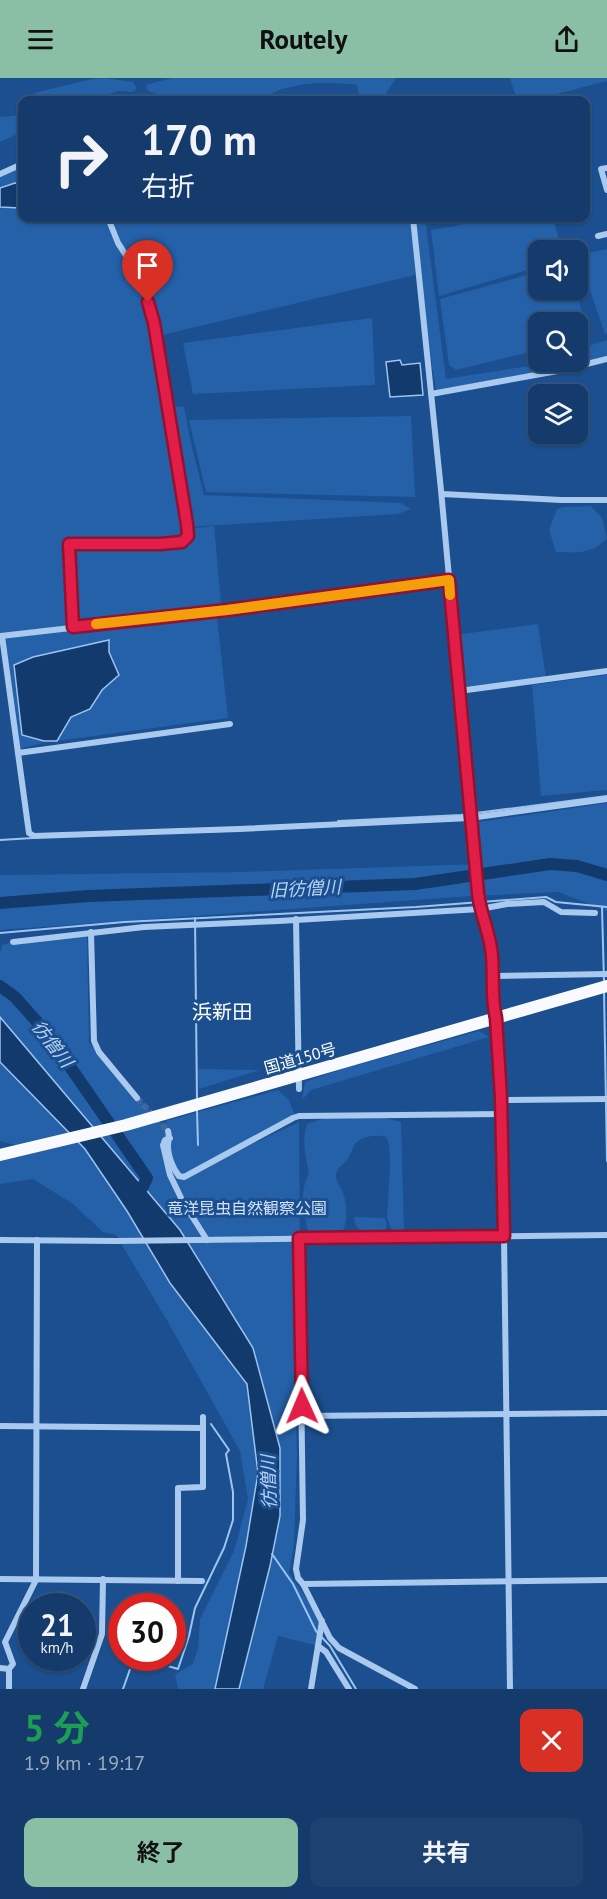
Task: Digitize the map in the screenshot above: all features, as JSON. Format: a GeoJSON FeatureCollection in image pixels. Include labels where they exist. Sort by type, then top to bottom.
{"type":"FeatureCollection","features":[{"type":"Feature","properties":{"kind":"highway","name":"国道150号"},"geometry":{"type":"LineString","coordinates":[[0,1155],[126,1125],[607,986]]}},
{"type":"Feature","properties":{"kind":"street"},"geometry":{"type":"LineString","coordinates":[[0,174],[18,166]]}},
{"type":"Feature","properties":{"kind":"street"},"geometry":{"type":"LineString","coordinates":[[607,168],[601,170],[607,190]]}},
{"type":"Feature","properties":{"kind":"street"},"geometry":{"type":"LineString","coordinates":[[73,627],[69,544],[160,544],[182,542],[188,536],[154,323],[142,280],[118,243],[110,222]]}},
{"type":"Feature","properties":{"kind":"street"},"geometry":{"type":"LineString","coordinates":[[413,222],[442,494],[478,893],[493,960],[493,1008],[496,1018],[502,1114],[510,1689]]}},
{"type":"Feature","properties":{"kind":"street"},"geometry":{"type":"LineString","coordinates":[[598,236],[607,234]]}},
{"type":"Feature","properties":{"kind":"street"},"geometry":{"type":"LineString","coordinates":[[431,394],[563,370],[607,359]]}},
{"type":"Feature","properties":{"kind":"street"},"geometry":{"type":"LineString","coordinates":[[442,494],[607,500]]}},
{"type":"Feature","properties":{"kind":"street"},"geometry":{"type":"LineString","coordinates":[[449,580],[227,610],[1,636],[29,833],[34,836],[470,818],[607,799]]}},
{"type":"Feature","properties":{"kind":"street"},"geometry":{"type":"LineString","coordinates":[[459,691],[607,671]]}},
{"type":"Feature","properties":{"kind":"street"},"geometry":{"type":"LineString","coordinates":[[18,753],[230,724]]}},
{"type":"Feature","properties":{"kind":"street"},"geometry":{"type":"LineString","coordinates":[[13,942],[144,927],[480,909],[507,904],[544,902],[561,912],[595,913]]}},
{"type":"Feature","properties":{"kind":"street"},"geometry":{"type":"LineString","coordinates":[[296,919],[299,1089]]}},
{"type":"Feature","properties":{"kind":"street"},"geometry":{"type":"LineString","coordinates":[[91,932],[94,1041],[99,1052],[137,1098]]}},
{"type":"Feature","properties":{"kind":"street"},"geometry":{"type":"LineString","coordinates":[[494,976],[607,974]]}},
{"type":"Feature","properties":{"kind":"street"},"geometry":{"type":"LineString","coordinates":[[501,1100],[607,1099]]}},
{"type":"Feature","properties":{"kind":"street"},"geometry":{"type":"LineString","coordinates":[[207,1240],[183,1202],[170,1175],[163,1144],[169,1134],[168,1146],[174,1167],[179,1176],[184,1177],[296,1117],[502,1114]]}},
{"type":"Feature","properties":{"kind":"street"},"geometry":{"type":"LineString","coordinates":[[0,1240],[116,1241],[607,1235]]}},
{"type":"Feature","properties":{"kind":"street"},"geometry":{"type":"LineString","coordinates":[[299,1238],[303,1520],[296,1569],[298,1578],[330,1638],[339,1648],[415,1689]]}},
{"type":"Feature","properties":{"kind":"street"},"geometry":{"type":"LineString","coordinates":[[9,1689],[9,1669],[13,1664],[3,1642],[36,1580],[36,1240]]}},
{"type":"Feature","properties":{"kind":"street"},"geometry":{"type":"LineString","coordinates":[[302,1416],[607,1413]]}},
{"type":"Feature","properties":{"kind":"street"},"geometry":{"type":"LineString","coordinates":[[178,1581],[178,1488],[202,1487],[203,1417]]}},
{"type":"Feature","properties":{"kind":"street"},"geometry":{"type":"LineString","coordinates":[[0,1426],[203,1428]]}},
{"type":"Feature","properties":{"kind":"street"},"geometry":{"type":"LineString","coordinates":[[0,1579],[202,1581]]}},
{"type":"Feature","properties":{"kind":"street"},"geometry":{"type":"LineString","coordinates":[[84,1689],[102,1634],[103,1580]]}},
{"type":"Feature","properties":{"kind":"street"},"geometry":{"type":"LineString","coordinates":[[303,1584],[607,1580]]}},
{"type":"Feature","properties":{"kind":"street"},"geometry":{"type":"LineString","coordinates":[[311,1689],[322,1621]]}},
{"type":"Feature","properties":{"kind":"street"},"geometry":{"type":"LineString","coordinates":[[318,1644],[326,1652],[349,1689]]}},
{"type":"Feature","properties":{"kind":"street"},"geometry":{"type":"LineString","coordinates":[[0,1668],[9,1669]]}},
{"type":"Feature","properties":{"kind":"green space"},"geometry":{"type":"Polygon","coordinates":[[[105,78],[133,82],[137,89],[132,92],[119,91],[102,96],[34,96],[34,93],[105,78]]]}},
{"type":"Feature","properties":{"kind":"green space"},"geometry":{"type":"Polygon","coordinates":[[[172,78],[396,78],[385,96],[359,96],[357,85],[338,83],[292,87],[278,90],[268,96],[163,96],[148,91],[146,85],[172,78]]]}},
{"type":"Feature","properties":{"kind":"green space"},"geometry":{"type":"Polygon","coordinates":[[[510,78],[607,78],[607,81],[549,96],[516,96],[510,78]]]}},
{"type":"Feature","properties":{"kind":"green space"},"geometry":{"type":"Polygon","coordinates":[[[18,115],[18,134],[0,142],[0,117],[18,115]]]}},
{"type":"Feature","properties":{"kind":"green space"},"geometry":{"type":"Polygon","coordinates":[[[18,167],[18,222],[412,222],[415,275],[166,334],[154,339],[160,374],[158,382],[172,436],[167,406],[184,407],[204,495],[401,503],[411,509],[398,514],[189,527],[175,457],[183,524],[187,529],[214,526],[221,604],[59,630],[217,616],[228,718],[57,741],[71,717],[90,709],[102,690],[119,676],[109,652],[108,641],[33,657],[15,665],[22,735],[44,741],[19,749],[3,645],[0,645],[0,175],[18,167]]]}},
{"type":"Feature","properties":{"kind":"green space"},"geometry":{"type":"Polygon","coordinates":[[[413,222],[426,222],[446,379],[528,366],[528,372],[538,372],[436,390],[422,303],[413,222]]]}},
{"type":"Feature","properties":{"kind":"green space"},"geometry":{"type":"Polygon","coordinates":[[[468,222],[554,222],[559,240],[528,240],[528,270],[439,296],[431,230],[468,222]]]}},
{"type":"Feature","properties":{"kind":"green space"},"geometry":{"type":"Polygon","coordinates":[[[607,249],[607,333],[605,334],[588,284],[588,253],[607,249]]]}},
{"type":"Feature","properties":{"kind":"green space"},"geometry":{"type":"Polygon","coordinates":[[[528,275],[528,300],[579,300],[582,312],[528,312],[528,352],[456,370],[449,365],[440,299],[528,275]]]}},
{"type":"Feature","properties":{"kind":"green space"},"geometry":{"type":"Polygon","coordinates":[[[372,318],[375,385],[193,394],[183,343],[372,318]]]}},
{"type":"Feature","properties":{"kind":"green space"},"geometry":{"type":"Polygon","coordinates":[[[607,340],[607,358],[588,363],[588,346],[607,340]]]}},
{"type":"Feature","properties":{"kind":"green space"},"geometry":{"type":"Polygon","coordinates":[[[411,416],[415,497],[206,492],[189,420],[411,416]]]}},
{"type":"Feature","properties":{"kind":"green space"},"geometry":{"type":"Polygon","coordinates":[[[591,506],[602,518],[607,538],[590,550],[556,552],[549,530],[557,509],[591,506]]]}},
{"type":"Feature","properties":{"kind":"green space"},"geometry":{"type":"Polygon","coordinates":[[[538,624],[546,679],[459,691],[454,635],[538,624]]]}},
{"type":"Feature","properties":{"kind":"green space"},"geometry":{"type":"Polygon","coordinates":[[[607,675],[607,790],[541,796],[532,685],[607,675]]]}},
{"type":"Feature","properties":{"kind":"green space"},"geometry":{"type":"Polygon","coordinates":[[[607,803],[607,911],[558,892],[471,896],[0,930],[0,875],[242,872],[482,864],[479,822],[607,803]]]}},
{"type":"Feature","properties":{"kind":"green space","name":"竜洋昆虫自然観察公園"},"geometry":{"type":"Polygon","coordinates":[[[87,935],[89,1043],[166,1128],[166,1121],[278,1090],[288,1099],[296,1117],[180,1175],[181,1177],[299,1122],[301,1378],[296,1417],[294,1544],[289,1573],[322,1621],[318,1646],[278,1636],[263,1689],[178,1689],[175,1674],[186,1671],[186,1668],[193,1664],[198,1648],[200,1619],[234,1551],[248,1499],[240,1451],[116,1235],[103,1232],[73,1204],[33,1179],[0,1184],[0,1160],[26,1154],[15,1145],[0,1141],[0,954],[2,945],[87,935]]]}},
{"type":"Feature","properties":{"kind":"green space"},"geometry":{"type":"Polygon","coordinates":[[[479,1031],[489,1037],[311,1090],[302,1100],[305,1082],[342,1069],[479,1031]]]}},
{"type":"Feature","properties":{"kind":"green space"},"geometry":{"type":"Polygon","coordinates":[[[198,1069],[260,1070],[199,1089],[198,1069]]]}},
{"type":"Feature","properties":{"kind":"green space"},"geometry":{"type":"Polygon","coordinates":[[[373,1115],[401,1122],[404,1230],[393,1233],[387,1218],[389,1144],[386,1137],[374,1136],[358,1141],[336,1173],[346,1207],[346,1222],[343,1230],[312,1233],[308,1230],[303,1202],[304,1187],[309,1174],[304,1143],[307,1124],[325,1118],[373,1115]]]}},
{"type":"Feature","properties":{"kind":"green space"},"geometry":{"type":"Polygon","coordinates":[[[354,1217],[385,1218],[387,1227],[384,1231],[371,1233],[361,1231],[355,1224],[354,1217]]]}},
{"type":"Feature","properties":{"kind":"water"},"geometry":{"type":"Polygon","coordinates":[[[18,184],[18,208],[0,207],[0,188],[18,184]]]}},
{"type":"Feature","properties":{"kind":"water"},"geometry":{"type":"Polygon","coordinates":[[[400,360],[402,365],[420,363],[423,395],[390,397],[386,362],[400,360]]]}},
{"type":"Feature","properties":{"kind":"water"},"geometry":{"type":"Polygon","coordinates":[[[109,640],[109,652],[119,675],[102,690],[90,709],[71,717],[57,741],[44,741],[22,735],[14,665],[33,657],[109,640]]]}},
{"type":"Feature","properties":{"kind":"water"},"geometry":{"type":"Polygon","coordinates":[[[0,1017],[180,1230],[253,1348],[280,1448],[280,1516],[239,1689],[215,1689],[246,1546],[258,1473],[247,1384],[170,1283],[127,1211],[85,1149],[0,1062],[0,1017]]]}},
{"type":"Feature","properties":{"kind":"waterway"},"geometry":{"type":"LineString","coordinates":[[338,821],[461,815],[607,796]]}},
{"type":"Feature","properties":{"kind":"waterway"},"geometry":{"type":"LineString","coordinates":[[0,840],[33,838]]}},
{"type":"Feature","properties":{"kind":"waterway","name":"旧彷僧川"},"geometry":{"type":"LineString","coordinates":[[0,903],[88,896],[415,884],[550,864],[577,866],[607,875]]}},
{"type":"Feature","properties":{"kind":"waterway"},"geometry":{"type":"LineString","coordinates":[[0,933],[124,922],[416,907],[546,897],[556,902],[607,907]]}},
{"type":"Feature","properties":{"kind":"waterway"},"geometry":{"type":"LineString","coordinates":[[602,907],[604,982]]}},
{"type":"Feature","properties":{"kind":"waterway"},"geometry":{"type":"LineString","coordinates":[[195,918],[197,1101]]}},
{"type":"Feature","properties":{"kind":"waterway","name":"彷僧川"},"geometry":{"type":"LineString","coordinates":[[0,986],[15,997],[46,1032],[147,1178],[137,1198]]}},
{"type":"Feature","properties":{"kind":"waterway"},"geometry":{"type":"LineString","coordinates":[[604,991],[607,1161]]}},
{"type":"Feature","properties":{"kind":"waterway"},"geometry":{"type":"LineString","coordinates":[[197,1110],[198,1145]]}},
{"type":"Feature","properties":{"kind":"waterway"},"geometry":{"type":"LineString","coordinates":[[186,1645],[195,1608],[224,1548],[233,1520],[233,1492],[226,1454],[229,1450],[211,1424]]}},
{"type":"Feature","properties":{"kind":"waterway"},"geometry":{"type":"LineString","coordinates":[[272,1554],[293,1584],[316,1631],[330,1646],[356,1689]]}},
{"type":"Feature","properties":{"kind":"waterway"},"geometry":{"type":"LineString","coordinates":[[123,1689],[129,1671]]}},
{"type":"Feature","properties":{"kind":"tunnel"},"geometry":{"type":"LineString","coordinates":[[137,1098],[168,1131]]}},
{"type":"Feature","properties":{"kind":"slow traffic"},"geometry":{"type":"LineString","coordinates":[[96,624],[227,610],[449,580],[450,595]]}},
{"type":"Feature","properties":{"kind":"district","name":"浜新田"},"geometry":{"type":"Point","coordinates":[222,1012]}},
{"type":"Feature","properties":{"kind":"route"},"geometry":{"type":"LineString","coordinates":[[148,302],[154,323],[188,536],[182,542],[160,544],[69,544],[73,627],[227,610],[449,580],[478,893],[493,960],[493,1008],[500,1063],[504,1236],[299,1238],[302,1406]]}}]}
